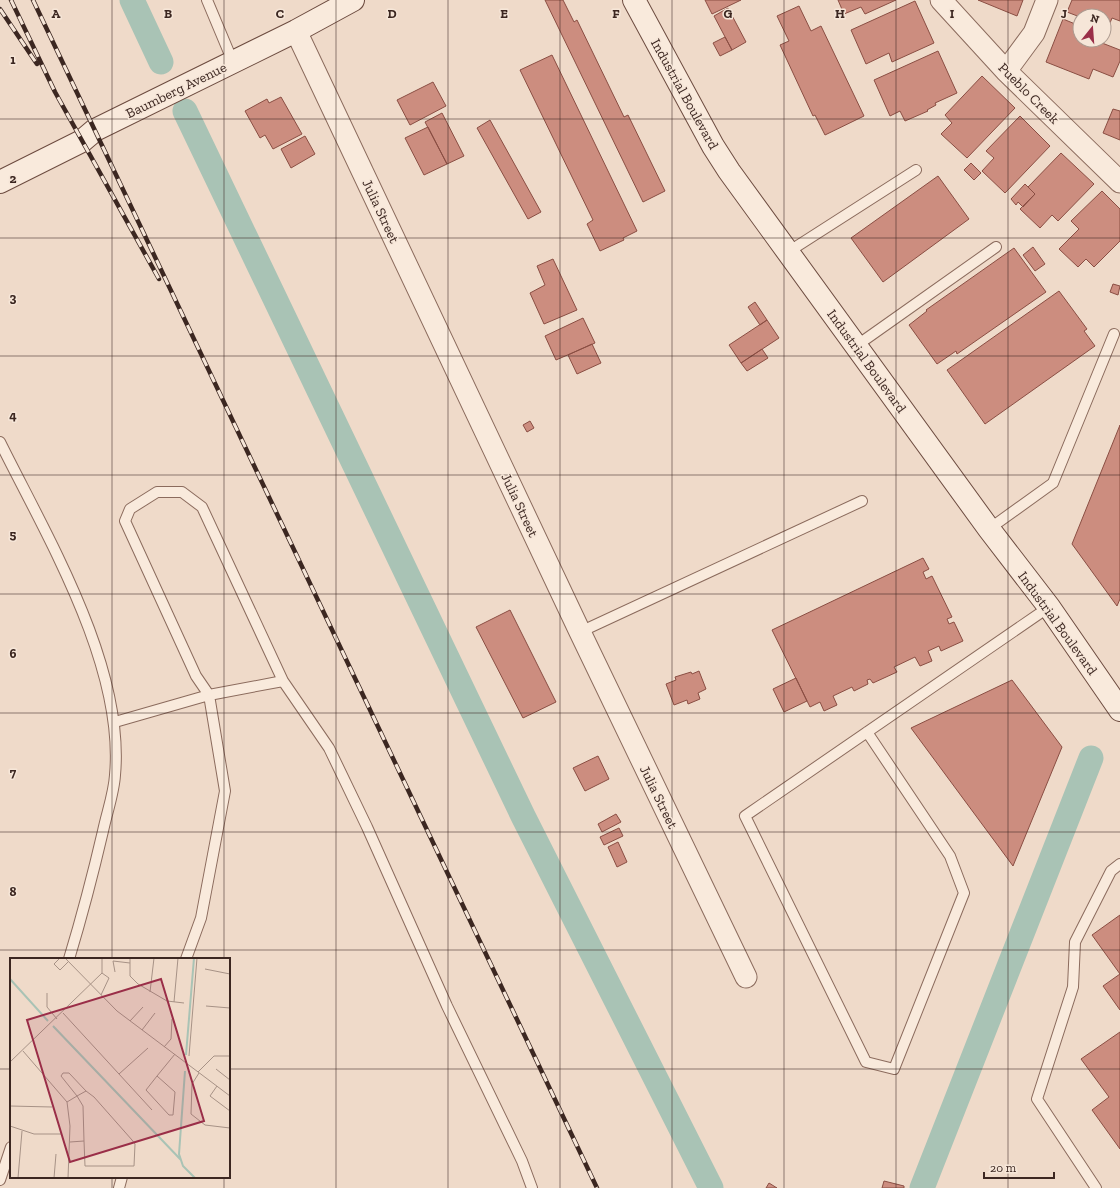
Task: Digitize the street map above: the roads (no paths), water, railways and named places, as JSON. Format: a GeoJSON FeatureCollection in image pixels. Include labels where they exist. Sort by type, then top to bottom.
{"type":"FeatureCollection","features":[{"type":"Feature","properties":{"kind":"main road","name":"Baumberg Avenue"},"geometry":{"type":"LineString","coordinates":[[0,182],[82,141],[95,130],[296,31],[353,0]]}},
{"type":"Feature","properties":{"kind":"main road","name":"Industrial Boulevard"},"geometry":{"type":"LineString","coordinates":[[634,0],[713,146],[988,529],[1049,607],[1120,710]]}},
{"type":"Feature","properties":{"kind":"street","name":"Pueblo Creek"},"geometry":{"type":"LineString","coordinates":[[941,0],[1006,71],[1120,182]]}},
{"type":"Feature","properties":{"kind":"street"},"geometry":{"type":"LineString","coordinates":[[1006,71],[1034,33],[1047,0]]}},
{"type":"Feature","properties":{"kind":"street","name":"Julia Street"},"geometry":{"type":"LineString","coordinates":[[296,31],[580,632],[746,977]]}},
{"type":"Feature","properties":{"kind":"lane"},"geometry":{"type":"LineString","coordinates":[[207,0],[233,62]]}},
{"type":"Feature","properties":{"kind":"lane"},"geometry":{"type":"LineString","coordinates":[[788,252],[916,170]]}},
{"type":"Feature","properties":{"kind":"lane"},"geometry":{"type":"LineString","coordinates":[[856,346],[996,247]]}},
{"type":"Feature","properties":{"kind":"lane"},"geometry":{"type":"LineString","coordinates":[[988,529],[1053,483],[1114,334]]}},
{"type":"Feature","properties":{"kind":"lane"},"geometry":{"type":"LineString","coordinates":[[0,442],[82,610],[109,690],[115,722],[115,775],[84,909],[69,958]]}},
{"type":"Feature","properties":{"kind":"lane"},"geometry":{"type":"LineString","coordinates":[[186,958],[201,918],[225,791],[209,695],[196,676],[125,522],[130,508],[157,492],[182,492],[202,507],[283,681],[329,748],[367,827],[447,1006],[522,1161],[532,1188]]}},
{"type":"Feature","properties":{"kind":"lane"},"geometry":{"type":"LineString","coordinates":[[580,632],[862,501]]}},
{"type":"Feature","properties":{"kind":"lane"},"geometry":{"type":"LineString","coordinates":[[867,732],[950,856],[964,893],[894,1069],[866,1062],[745,816],[867,732],[1049,607]]}},
{"type":"Feature","properties":{"kind":"lane"},"geometry":{"type":"LineString","coordinates":[[115,722],[209,695],[283,681]]}},
{"type":"Feature","properties":{"kind":"lane"},"geometry":{"type":"LineString","coordinates":[[1096,1188],[1038,1099],[1073,987],[1075,942],[1110,871],[1120,864]]}},
{"type":"Feature","properties":{"kind":"lane"},"geometry":{"type":"LineString","coordinates":[[0,1180],[10,1150]]}},
{"type":"Feature","properties":{"kind":"lane"},"geometry":{"type":"LineString","coordinates":[[119,1188],[122,1178]]}},
{"type":"Feature","properties":{"kind":"waterway"},"geometry":{"type":"LineString","coordinates":[[132,0],[161,62]]}},
{"type":"Feature","properties":{"kind":"waterway"},"geometry":{"type":"LineString","coordinates":[[185,111],[523,816],[711,1188]]}},
{"type":"Feature","properties":{"kind":"waterway"},"geometry":{"type":"LineString","coordinates":[[922,1188],[1091,758]]}},
{"type":"Feature","properties":{"kind":"railway"},"geometry":{"type":"LineString","coordinates":[[11,0],[55,92],[159,279]]}},
{"type":"Feature","properties":{"kind":"railway"},"geometry":{"type":"LineString","coordinates":[[33,0],[597,1188]]}},
{"type":"Feature","properties":{"kind":"railway"},"geometry":{"type":"LineString","coordinates":[[0,9],[37,64]]}}]}
